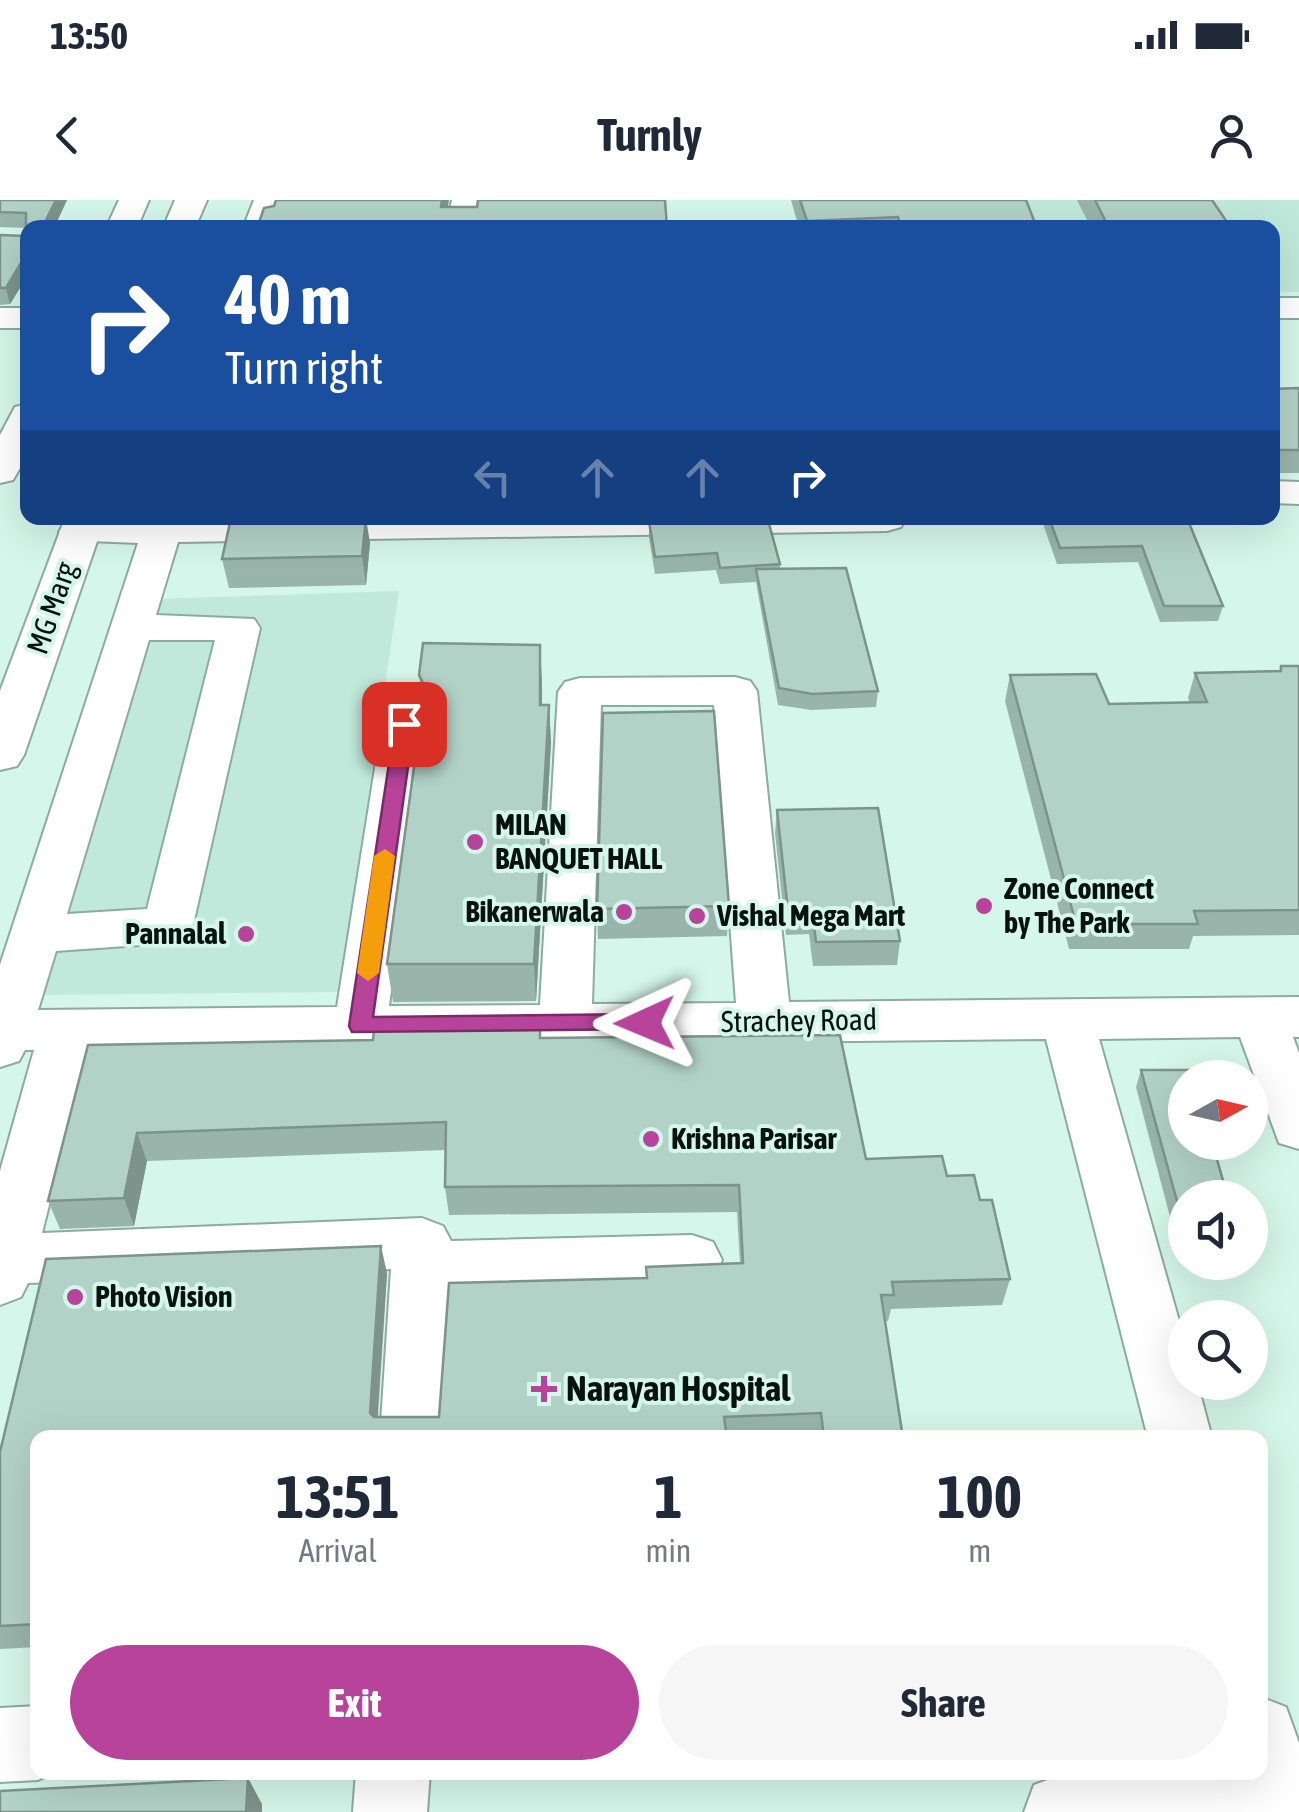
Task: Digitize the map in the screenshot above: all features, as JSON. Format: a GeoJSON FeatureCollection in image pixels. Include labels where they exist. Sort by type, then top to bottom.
{"type":"FeatureCollection","features":[{"type":"Feature","properties":{"kind":"main road","name":"MG Marg"},"geometry":{"type":"LineString","coordinates":[[0,652],[71,525]]}},
{"type":"Feature","properties":{"kind":"main road","name":"MG Marg"},"geometry":{"type":"LineString","coordinates":[[0,755],[72,525]]}},
{"type":"Feature","properties":{"kind":"street"},"geometry":{"type":"LineString","coordinates":[[0,472],[20,431]]}},
{"type":"Feature","properties":{"kind":"street"},"geometry":{"type":"LineString","coordinates":[[2,1036],[164,525]]}},
{"type":"Feature","properties":{"kind":"street"},"geometry":{"type":"LineString","coordinates":[[36,934],[168,925],[240,628],[132,627]]}},
{"type":"Feature","properties":{"kind":"street"},"geometry":{"type":"LineString","coordinates":[[566,1024],[580,692],[735,692],[764,1022]]}},
{"type":"Feature","properties":{"kind":"street"},"geometry":{"type":"LineString","coordinates":[[360,1026],[404,724]]}},
{"type":"Feature","properties":{"kind":"street"},"geometry":{"type":"LineString","coordinates":[[1279,1017],[1299,1126]]}},
{"type":"Feature","properties":{"kind":"street","name":"Strachey Road"},"geometry":{"type":"LineString","coordinates":[[2,1036],[66,1029],[1279,1017]]}},
{"type":"Feature","properties":{"kind":"street"},"geometry":{"type":"LineString","coordinates":[[1066,1018],[1178,1430]]}},
{"type":"Feature","properties":{"kind":"street"},"geometry":{"type":"LineString","coordinates":[[66,1029],[2,1269],[422,1243],[412,1430]]}},
{"type":"Feature","properties":{"kind":"street"},"geometry":{"type":"LineString","coordinates":[[421,1267],[692,1260]]}},
{"type":"Feature","properties":{"kind":"street"},"geometry":{"type":"LineString","coordinates":[[0,1745],[30,1744]]}},
{"type":"Feature","properties":{"kind":"street"},"geometry":{"type":"LineString","coordinates":[[390,1812],[392,1780]]}},
{"type":"Feature","properties":{"kind":"street"},"geometry":{"type":"LineString","coordinates":[[1061,1812],[1260,1780]]}},
{"type":"Feature","properties":{"kind":"shaded area"},"geometry":{"type":"Polygon","coordinates":[[[866,200],[1299,200],[1299,292],[1280,292],[1280,220],[870,220],[866,200]]]}},
{"type":"Feature","properties":{"kind":"shaded area"},"geometry":{"type":"Polygon","coordinates":[[[399,591],[339,992],[33,995],[156,599],[399,591]]]}},
{"type":"Feature","properties":{"kind":"building"},"geometry":{"type":"Polygon","coordinates":[[[0,200],[56,200],[46,220],[26,220],[26,213],[0,212],[0,200]]]}},
{"type":"Feature","properties":{"kind":"building"},"geometry":{"type":"Polygon","coordinates":[[[276,200],[442,200],[441,207],[477,207],[478,200],[665,200],[666,220],[260,220],[264,208],[274,206],[276,200]]]}},
{"type":"Feature","properties":{"kind":"building"},"geometry":{"type":"Polygon","coordinates":[[[800,200],[1026,200],[1034,220],[898,217],[807,220],[800,200]]]}},
{"type":"Feature","properties":{"kind":"building"},"geometry":{"type":"Polygon","coordinates":[[[1095,200],[1212,200],[1226,220],[1105,220],[1095,200]]]}},
{"type":"Feature","properties":{"kind":"building"},"geometry":{"type":"Polygon","coordinates":[[[0,235],[20,236],[20,264],[6,288],[0,288],[0,235]]]}},
{"type":"Feature","properties":{"kind":"building"},"geometry":{"type":"Polygon","coordinates":[[[1299,388],[1299,450],[1280,450],[1280,389],[1299,388]]]}},
{"type":"Feature","properties":{"kind":"building"},"geometry":{"type":"Polygon","coordinates":[[[229,525],[365,525],[362,556],[222,559],[229,525]]]}},
{"type":"Feature","properties":{"kind":"building"},"geometry":{"type":"Polygon","coordinates":[[[650,525],[769,525],[780,564],[720,568],[717,553],[655,557],[650,525]]]}},
{"type":"Feature","properties":{"kind":"building"},"geometry":{"type":"Polygon","coordinates":[[[1052,525],[1190,525],[1223,606],[1164,606],[1142,546],[1060,548],[1052,525]]]}},
{"type":"Feature","properties":{"kind":"building"},"geometry":{"type":"Polygon","coordinates":[[[846,568],[878,691],[812,694],[779,688],[756,569],[846,568]]]}},
{"type":"Feature","properties":{"kind":"building","name":"MILAN BANQUET HALL"},"geometry":{"type":"Polygon","coordinates":[[[423,643],[540,645],[540,705],[549,705],[534,964],[387,964],[425,687],[419,675],[423,643]]]}},
{"type":"Feature","properties":{"kind":"building"},"geometry":{"type":"Polygon","coordinates":[[[1281,666],[1299,666],[1299,910],[1194,911],[1198,924],[1076,924],[1010,675],[1096,674],[1109,704],[1207,702],[1195,673],[1281,671],[1281,666]]]}},
{"type":"Feature","properties":{"kind":"building"},"geometry":{"type":"Polygon","coordinates":[[[714,711],[729,906],[597,909],[603,713],[714,711]]]}},
{"type":"Feature","properties":{"kind":"building"},"geometry":{"type":"Polygon","coordinates":[[[878,808],[900,941],[816,942],[812,910],[788,911],[777,810],[878,808]]]}},
{"type":"Feature","properties":{"kind":"building"},"geometry":{"type":"Polygon","coordinates":[[[540,1020],[540,1038],[840,1035],[866,1159],[942,1156],[947,1176],[974,1175],[980,1200],[992,1200],[1010,1279],[892,1282],[894,1295],[881,1295],[902,1430],[823,1430],[821,1413],[724,1417],[726,1430],[30,1430],[30,1624],[0,1626],[0,1452],[46,1259],[381,1246],[370,1413],[374,1417],[439,1417],[449,1283],[647,1278],[646,1267],[743,1263],[739,1185],[445,1187],[446,1122],[137,1133],[124,1198],[48,1201],[88,1045],[373,1040],[375,1022],[540,1020]]]}},
{"type":"Feature","properties":{"kind":"building"},"geometry":{"type":"Polygon","coordinates":[[[1141,1070],[1168,1070],[1168,1160],[1217,1160],[1223,1180],[1171,1180],[1141,1070]]]}},
{"type":"Feature","properties":{"kind":"building"},"geometry":{"type":"Polygon","coordinates":[[[248,1780],[246,1812],[0,1812],[0,1791],[248,1780]]]}},
{"type":"Feature","properties":{"kind":"slow traffic"},"geometry":{"type":"LineString","coordinates":[[368,973],[385,856]]}},
{"type":"Feature","properties":{"kind":"place","name":"MILAN BANQUET HALL"},"geometry":{"type":"Point","coordinates":[475,842]}},
{"type":"Feature","properties":{"kind":"place","name":"Zone Connect by The Park"},"geometry":{"type":"Point","coordinates":[984,906]}},
{"type":"Feature","properties":{"kind":"place","name":"Bikanerwala"},"geometry":{"type":"Point","coordinates":[624,912]}},
{"type":"Feature","properties":{"kind":"place","name":"Vishal Mega Mart"},"geometry":{"type":"Point","coordinates":[697,916]}},
{"type":"Feature","properties":{"kind":"place","name":"Pannalal"},"geometry":{"type":"Point","coordinates":[246,934]}},
{"type":"Feature","properties":{"kind":"place","name":"Krishna Parisar"},"geometry":{"type":"Point","coordinates":[651,1139]}},
{"type":"Feature","properties":{"kind":"place","name":"Photo Vision"},"geometry":{"type":"Point","coordinates":[75,1297]}},
{"type":"Feature","properties":{"kind":"place","name":"Narayan Hospital"},"geometry":{"type":"Point","coordinates":[544,1389]}},
{"type":"Feature","properties":{"kind":"route"},"geometry":{"type":"LineString","coordinates":[[404,724],[360,1026],[645,1023]]}}]}
